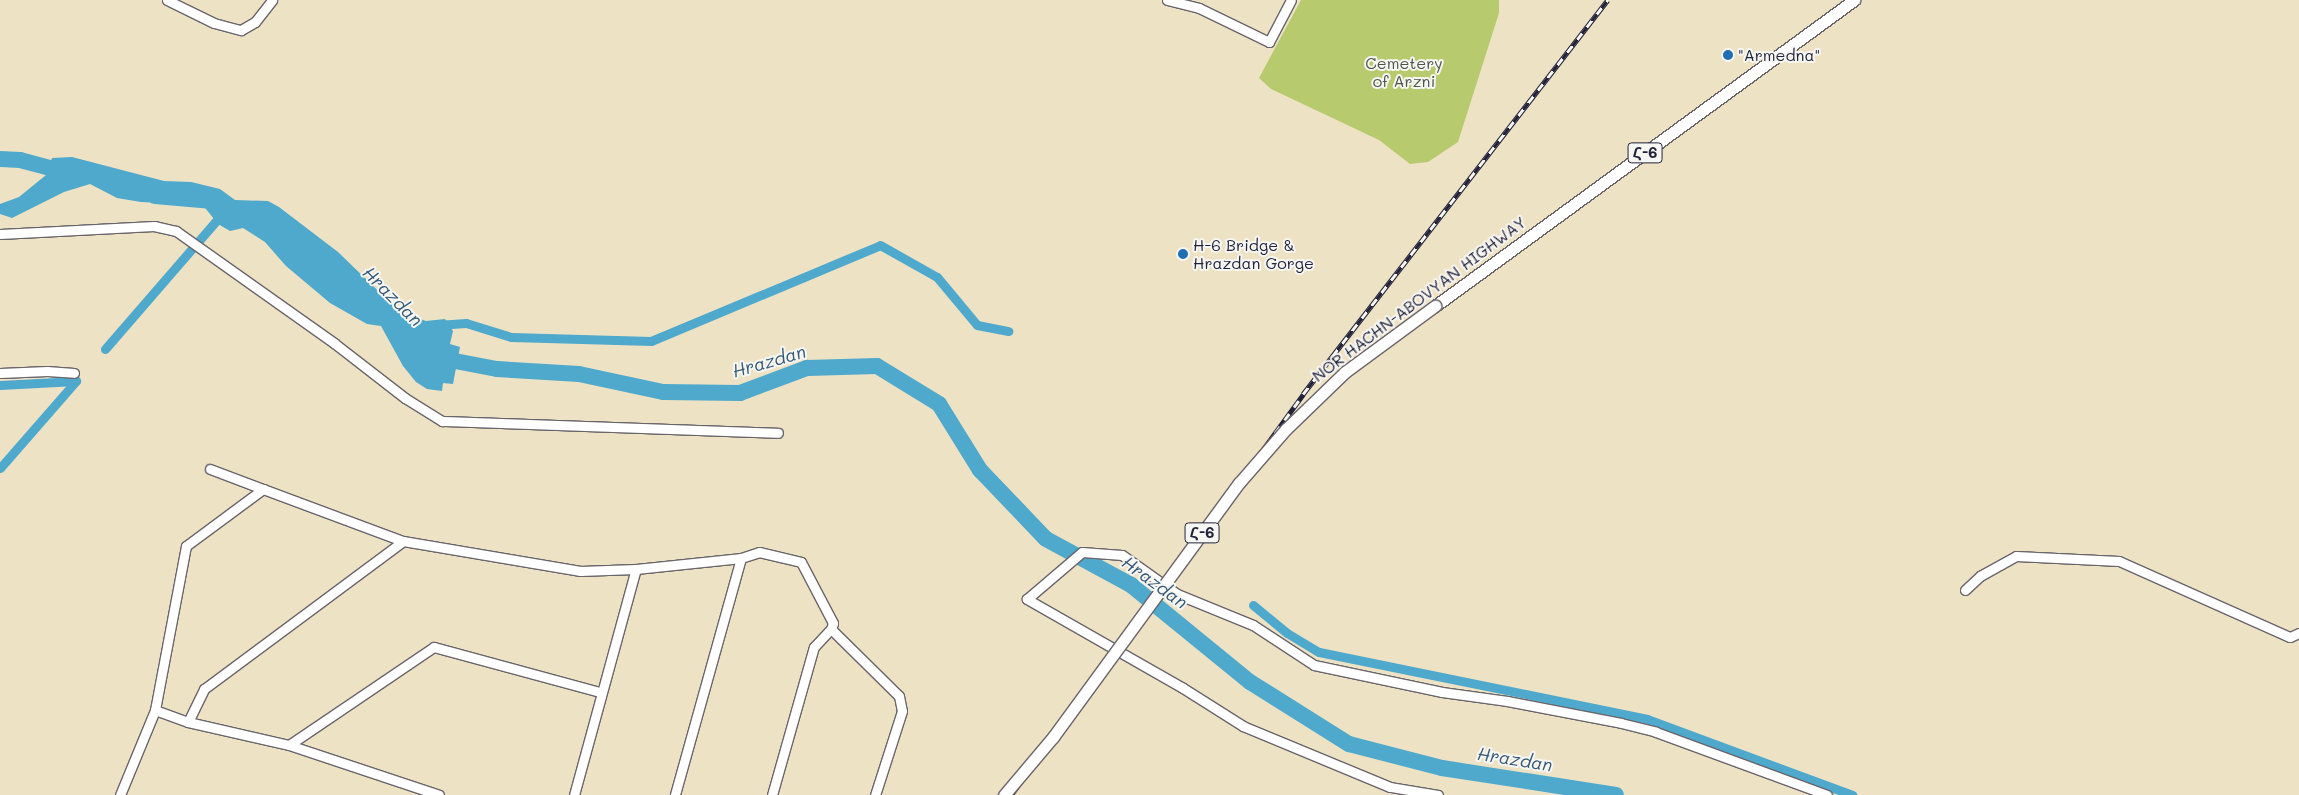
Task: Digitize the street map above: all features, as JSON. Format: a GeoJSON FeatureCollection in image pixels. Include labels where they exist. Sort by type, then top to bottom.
{"type":"FeatureCollection","features":[{"type":"Feature","properties":{"kind":"main road","name":"NOR HACHN-ABOVYAN HIGHWAY"},"geometry":{"type":"LineString","coordinates":[[1004,795],[1053,737],[1239,483],[1286,429],[1346,372],[1854,0]]}},
{"type":"Feature","properties":{"kind":"street"},"geometry":{"type":"LineString","coordinates":[[167,0],[214,22],[241,30],[255,22],[272,0]]}},
{"type":"Feature","properties":{"kind":"street"},"geometry":{"type":"LineString","coordinates":[[1167,0],[1199,8],[1268,42],[1291,0]]}},
{"type":"Feature","properties":{"kind":"street"},"geometry":{"type":"LineString","coordinates":[[0,234],[154,226],[176,231],[417,408],[442,421],[778,433]]}},
{"type":"Feature","properties":{"kind":"street"},"geometry":{"type":"LineString","coordinates":[[0,373],[47,370],[74,373]]}},
{"type":"Feature","properties":{"kind":"street"},"geometry":{"type":"LineString","coordinates":[[210,469],[403,541],[580,571],[636,570],[741,558],[759,552],[801,562],[833,623],[814,647],[772,795]]}},
{"type":"Feature","properties":{"kind":"street"},"geometry":{"type":"LineString","coordinates":[[120,795],[155,710],[186,546],[263,489]]}},
{"type":"Feature","properties":{"kind":"street"},"geometry":{"type":"LineString","coordinates":[[188,722],[204,689],[403,541]]}},
{"type":"Feature","properties":{"kind":"street"},"geometry":{"type":"LineString","coordinates":[[1438,795],[1390,787],[1243,726],[1184,688],[1027,599],[1082,552],[1122,555],[1176,594],[1253,625],[1314,665],[1442,692],[1507,701],[1621,723],[1715,753],[1827,795]]}},
{"type":"Feature","properties":{"kind":"street"},"geometry":{"type":"LineString","coordinates":[[1965,590],[1980,576],[2016,556],[2119,561],[2290,637],[2299,634]]}},
{"type":"Feature","properties":{"kind":"street"},"geometry":{"type":"LineString","coordinates":[[675,795],[741,558]]}},
{"type":"Feature","properties":{"kind":"street"},"geometry":{"type":"LineString","coordinates":[[574,795],[600,692],[636,570]]}},
{"type":"Feature","properties":{"kind":"street"},"geometry":{"type":"LineString","coordinates":[[830,629],[899,696],[902,712],[875,795]]}},
{"type":"Feature","properties":{"kind":"street"},"geometry":{"type":"LineString","coordinates":[[289,745],[434,647],[600,692]]}},
{"type":"Feature","properties":{"kind":"street"},"geometry":{"type":"LineString","coordinates":[[155,710],[188,722],[289,745],[439,795]]}},
{"type":"Feature","properties":{"kind":"green space","name":"Cemetery of Arzni"},"geometry":{"type":"Polygon","coordinates":[[[1301,0],[1499,0],[1499,13],[1458,142],[1428,162],[1410,164],[1379,140],[1271,89],[1259,78],[1301,0]]]}},
{"type":"Feature","properties":{"kind":"water"},"geometry":{"type":"Polygon","coordinates":[[[72,157],[164,181],[191,182],[220,189],[235,200],[268,201],[279,207],[338,252],[400,312],[426,321],[445,319],[453,331],[450,344],[460,347],[453,384],[443,383],[442,391],[427,389],[416,382],[403,366],[381,326],[367,324],[330,303],[286,266],[265,242],[243,228],[230,231],[218,224],[202,204],[183,197],[161,203],[117,198],[90,184],[64,192],[12,218],[0,214],[0,204],[19,197],[46,175],[52,158],[72,157]]]}},
{"type":"Feature","properties":{"kind":"waterway","name":"Hrazdan"},"geometry":{"type":"LineString","coordinates":[[0,159],[20,160],[69,173]]}},
{"type":"Feature","properties":{"kind":"waterway","name":"Hrazdan"},"geometry":{"type":"LineString","coordinates":[[155,196],[213,201]]}},
{"type":"Feature","properties":{"kind":"waterway"},"geometry":{"type":"LineString","coordinates":[[105,349],[223,213]]}},
{"type":"Feature","properties":{"kind":"waterway"},"geometry":{"type":"LineString","coordinates":[[437,325],[466,323],[511,337],[651,341],[880,245],[937,277],[977,325],[1008,331]]}},
{"type":"Feature","properties":{"kind":"waterway","name":"Hrazdan"},"geometry":{"type":"LineString","coordinates":[[434,357],[497,369],[579,374],[663,392],[740,393],[807,368],[877,366],[939,404],[980,470],[1046,539],[1131,585],[1250,682],[1349,744],[1442,768],[1616,795]]}},
{"type":"Feature","properties":{"kind":"waterway"},"geometry":{"type":"LineString","coordinates":[[0,385],[76,381]]}},
{"type":"Feature","properties":{"kind":"waterway"},"geometry":{"type":"LineString","coordinates":[[0,468],[76,381]]}},
{"type":"Feature","properties":{"kind":"waterway"},"geometry":{"type":"LineString","coordinates":[[1253,605],[1287,633],[1319,652],[1647,719],[1852,795]]}},
{"type":"Feature","properties":{"kind":"railway"},"geometry":{"type":"LineString","coordinates":[[1011,795],[1303,394],[1607,0]]}},
{"type":"Feature","properties":{"kind":"place","name":"\"Armedna\""},"geometry":{"type":"Point","coordinates":[1728,55]}},
{"type":"Feature","properties":{"kind":"place","name":"H-6 Bridge & Hrazdan Gorge"},"geometry":{"type":"Point","coordinates":[1183,254]}}]}
